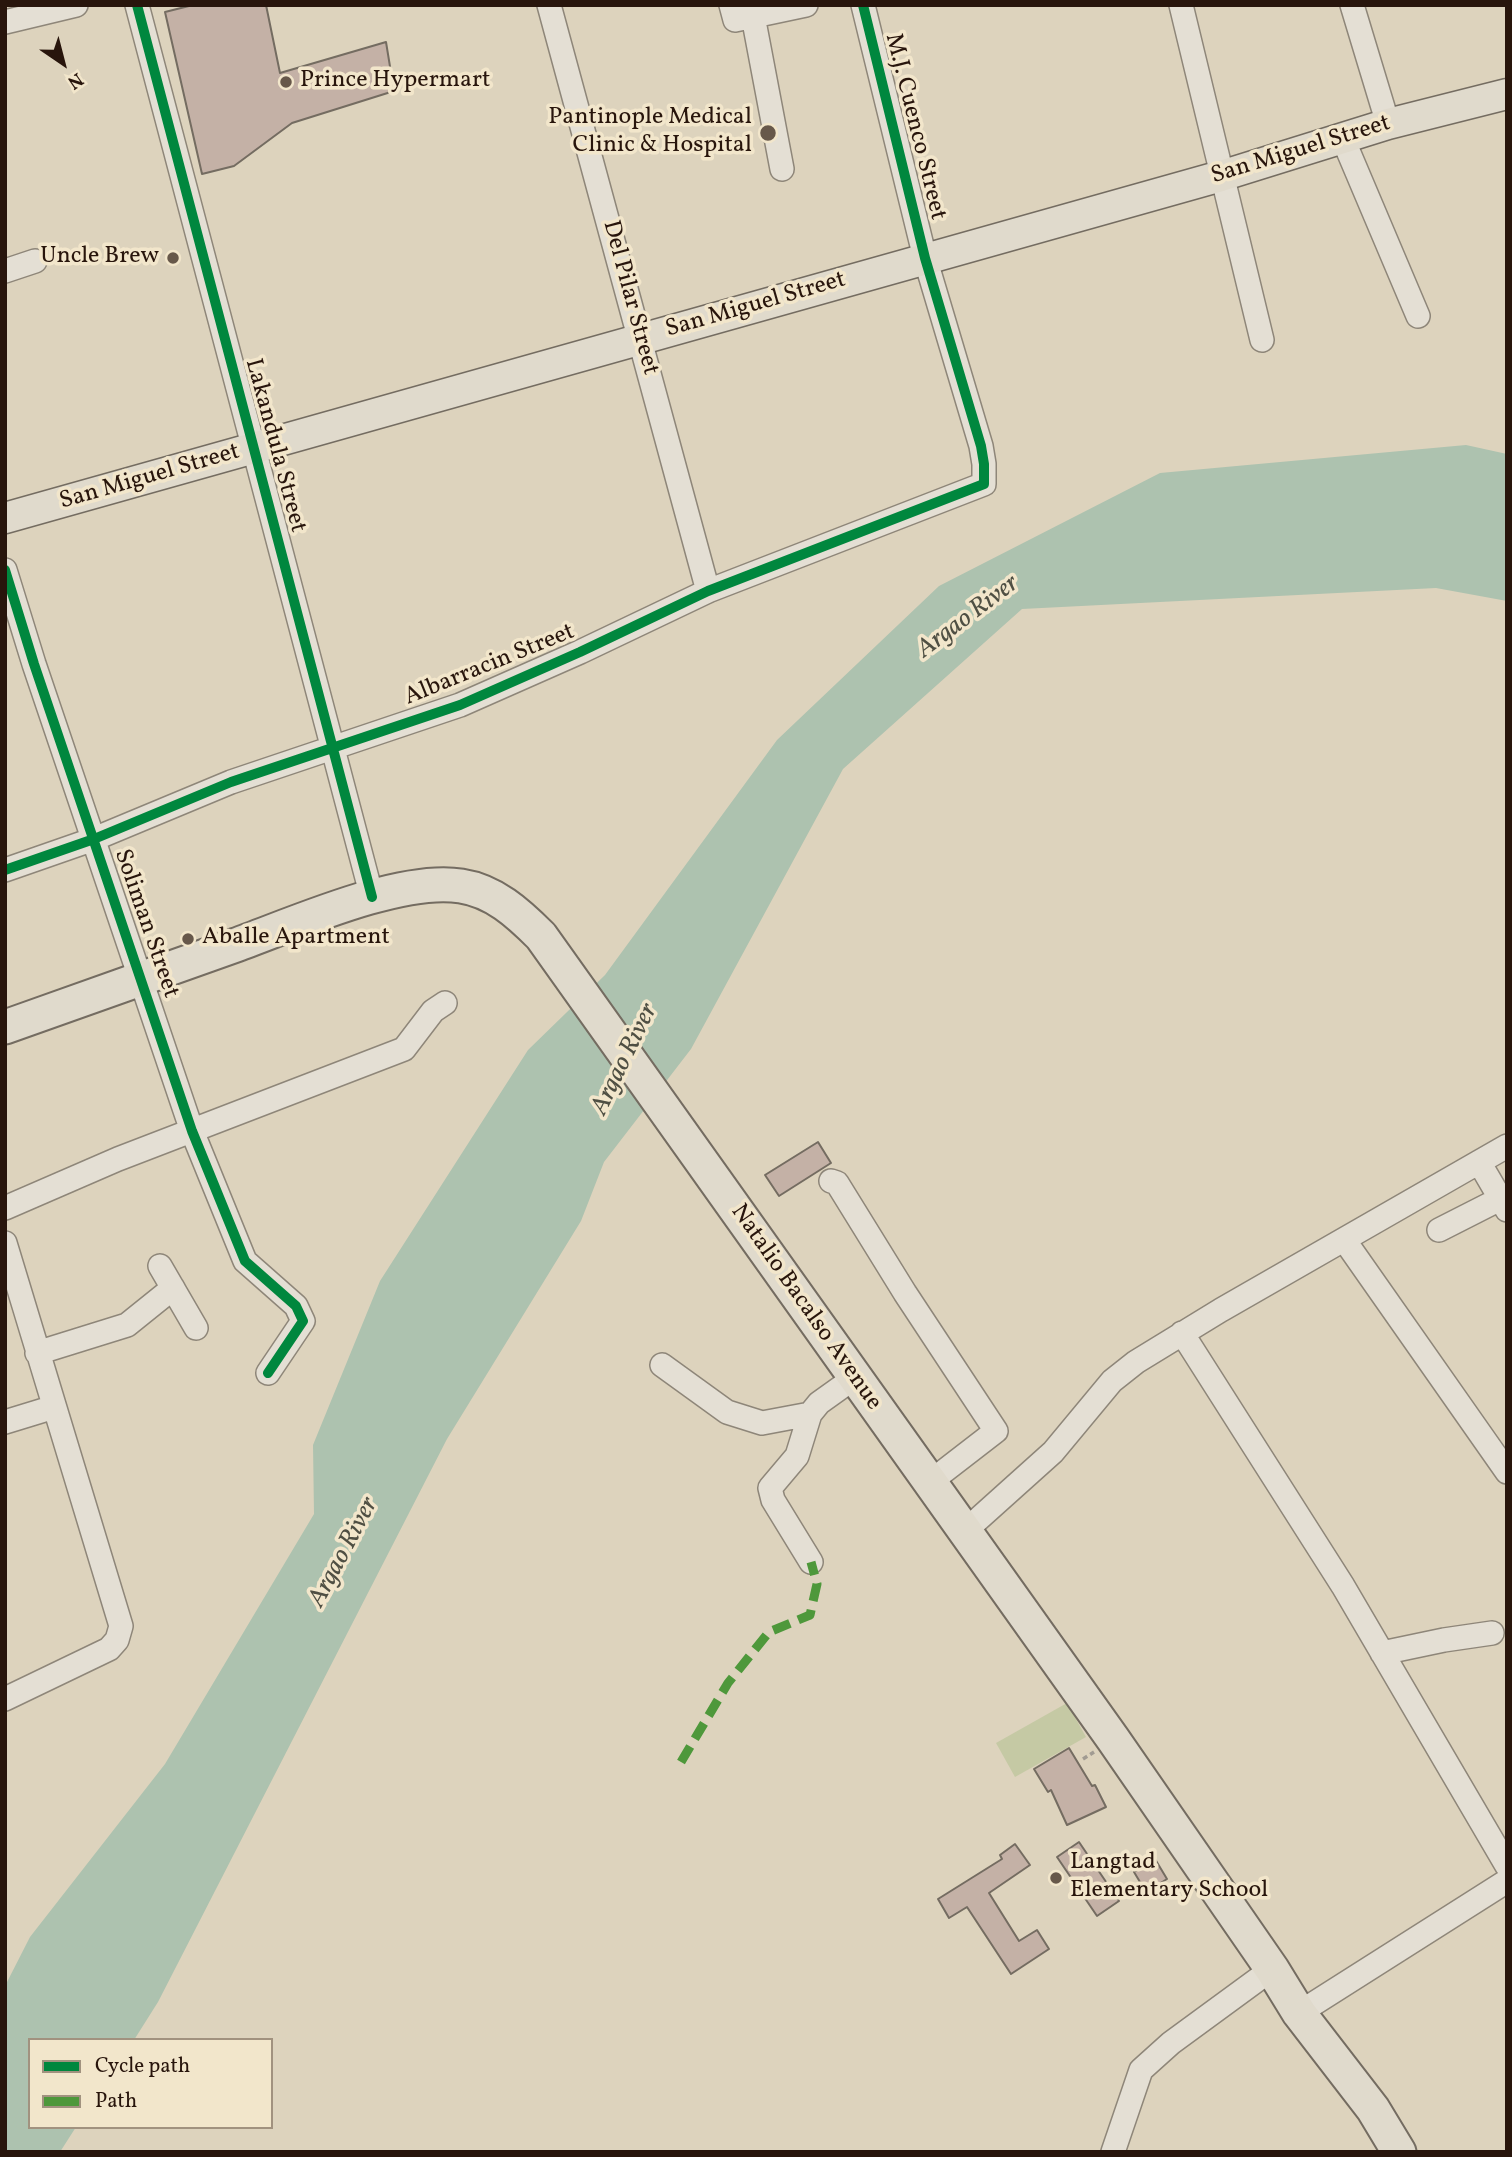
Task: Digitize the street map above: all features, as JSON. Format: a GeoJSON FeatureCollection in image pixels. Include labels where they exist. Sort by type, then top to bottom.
{"type":"FeatureCollection","features":[{"type":"Feature","properties":{"kind":"highway","name":"Natalio Bacalso Avenue"},"geometry":{"type":"LineString","coordinates":[[5,1027],[372,898],[430,885],[462,886],[489,894],[515,910],[541,936],[965,1531],[1113,1739],[1272,1969],[1299,2013],[1373,2109],[1399,2152]]}},
{"type":"Feature","properties":{"kind":"main road","name":"San Miguel Street"},"geometry":{"type":"LineString","coordinates":[[5,518],[1221,176],[1388,124],[1507,94]]}},
{"type":"Feature","properties":{"kind":"street"},"geometry":{"type":"LineString","coordinates":[[5,22],[76,5]]}},
{"type":"Feature","properties":{"kind":"street","name":"Lakandula Street"},"geometry":{"type":"LineString","coordinates":[[137,5],[372,898]]}},
{"type":"Feature","properties":{"kind":"street","name":"Del Pilar Street"},"geometry":{"type":"LineString","coordinates":[[549,5],[708,591]]}},
{"type":"Feature","properties":{"kind":"street"},"geometry":{"type":"LineString","coordinates":[[731,5],[735,19],[806,5]]}},
{"type":"Feature","properties":{"kind":"street","name":"M.J. Cuenco Street"},"geometry":{"type":"LineString","coordinates":[[863,5],[925,258],[981,446],[984,484]]}},
{"type":"Feature","properties":{"kind":"street"},"geometry":{"type":"LineString","coordinates":[[1181,5],[1262,340]]}},
{"type":"Feature","properties":{"kind":"street"},"geometry":{"type":"LineString","coordinates":[[1352,5],[1388,124]]}},
{"type":"Feature","properties":{"kind":"street"},"geometry":{"type":"LineString","coordinates":[[753,16],[782,169]]}},
{"type":"Feature","properties":{"kind":"street"},"geometry":{"type":"LineString","coordinates":[[1343,139],[1418,316]]}},
{"type":"Feature","properties":{"kind":"street"},"geometry":{"type":"LineString","coordinates":[[5,271],[34,261]]}},
{"type":"Feature","properties":{"kind":"street","name":"Albarracin Street"},"geometry":{"type":"LineString","coordinates":[[5,870],[94,839],[231,782],[460,705],[708,591],[984,484]]}},
{"type":"Feature","properties":{"kind":"street","name":"Soliman Street"},"geometry":{"type":"LineString","coordinates":[[5,570],[34,664],[192,1131],[245,1261],[296,1306],[303,1321],[268,1373]]}},
{"type":"Feature","properties":{"kind":"street"},"geometry":{"type":"LineString","coordinates":[[5,1208],[118,1159],[404,1049],[433,1011],[445,1003]]}},
{"type":"Feature","properties":{"kind":"street"},"geometry":{"type":"LineString","coordinates":[[965,1531],[1053,1452],[1112,1381],[1136,1362],[1507,1146]]}},
{"type":"Feature","properties":{"kind":"street"},"geometry":{"type":"LineString","coordinates":[[1439,1230],[1502,1195],[1479,1162]]}},
{"type":"Feature","properties":{"kind":"street"},"geometry":{"type":"LineString","coordinates":[[831,1181],[837,1183],[905,1293],[996,1431],[930,1482]]}},
{"type":"Feature","properties":{"kind":"street"},"geometry":{"type":"LineString","coordinates":[[1345,1241],[1507,1472]]}},
{"type":"Feature","properties":{"kind":"street"},"geometry":{"type":"LineString","coordinates":[[5,1243],[121,1626],[117,1640],[108,1648],[5,1699]]}},
{"type":"Feature","properties":{"kind":"street"},"geometry":{"type":"LineString","coordinates":[[160,1266],[196,1328]]}},
{"type":"Feature","properties":{"kind":"street"},"geometry":{"type":"LineString","coordinates":[[37,1353],[127,1325],[173,1288]]}},
{"type":"Feature","properties":{"kind":"street"},"geometry":{"type":"LineString","coordinates":[[1182,1333],[1343,1586],[1507,1866]]}},
{"type":"Feature","properties":{"kind":"street"},"geometry":{"type":"LineString","coordinates":[[662,1365],[727,1412],[762,1423],[810,1414]]}},
{"type":"Feature","properties":{"kind":"street"},"geometry":{"type":"LineString","coordinates":[[811,1562],[773,1500],[770,1488],[797,1456],[810,1414],[819,1403],[854,1378]]}},
{"type":"Feature","properties":{"kind":"street"},"geometry":{"type":"LineString","coordinates":[[5,1422],[54,1407]]}},
{"type":"Feature","properties":{"kind":"street"},"geometry":{"type":"LineString","coordinates":[[1382,1653],[1492,1633]]}},
{"type":"Feature","properties":{"kind":"street"},"geometry":{"type":"LineString","coordinates":[[1299,2013],[1507,1881]]}},
{"type":"Feature","properties":{"kind":"street"},"geometry":{"type":"LineString","coordinates":[[1113,2152],[1141,2070],[1171,2043],[1272,1969]]}},
{"type":"Feature","properties":{"kind":"shaded area"},"geometry":{"type":"Polygon","coordinates":[[[1067,1703],[1086,1737],[1015,1777],[996,1743],[1067,1703]]]}},
{"type":"Feature","properties":{"kind":"water","name":"Argao River"},"geometry":{"type":"Polygon","coordinates":[[[1466,445],[1507,454],[1507,601],[1436,588],[1022,609],[843,769],[691,1049],[604,1162],[581,1221],[447,1439],[158,2002],[135,2038],[28,2038],[28,2129],[75,2129],[60,2152],[5,2152],[5,1986],[30,1937],[165,1764],[314,1514],[313,1445],[380,1281],[528,1050],[605,975],[777,740],[939,586],[1160,473],[1466,445]]]}},
{"type":"Feature","properties":{"kind":"building","name":"Prince Hypermart"},"geometry":{"type":"Polygon","coordinates":[[[193,5],[266,5],[280,73],[386,42],[394,91],[292,123],[234,166],[202,174],[165,12],[193,5]]]}},
{"type":"Feature","properties":{"kind":"building"},"geometry":{"type":"Polygon","coordinates":[[[818,1142],[831,1163],[779,1196],[765,1175],[818,1142]]]}},
{"type":"Feature","properties":{"kind":"building"},"geometry":{"type":"Polygon","coordinates":[[[1069,1748],[1092,1786],[1095,1785],[1106,1807],[1067,1825],[1051,1790],[1048,1792],[1034,1769],[1069,1748]]]}},
{"type":"Feature","properties":{"kind":"building"},"geometry":{"type":"Polygon","coordinates":[[[1079,1842],[1119,1901],[1097,1916],[1057,1857],[1079,1842]]]}},
{"type":"Feature","properties":{"kind":"building"},"geometry":{"type":"Polygon","coordinates":[[[1015,1844],[1030,1865],[989,1893],[1019,1941],[1037,1930],[1049,1949],[1011,1974],[967,1907],[949,1918],[938,1899],[1002,1859],[1000,1855],[1015,1844]]]}},
{"type":"Feature","properties":{"kind":"building"},"geometry":{"type":"Polygon","coordinates":[[[1155,1859],[1167,1879],[1146,1892],[1134,1872],[1155,1859]]]}},
{"type":"Feature","properties":{"kind":"marked path"},"geometry":{"type":"LineString","coordinates":[[681,1762],[728,1683],[769,1632],[810,1615],[817,1584],[811,1562]]}},
{"type":"Feature","properties":{"kind":"cycle path"},"geometry":{"type":"LineString","coordinates":[[137,5],[372,897]]}},
{"type":"Feature","properties":{"kind":"cycle path"},"geometry":{"type":"LineString","coordinates":[[5,870],[94,839],[231,782],[460,705],[708,591],[984,484],[981,446],[925,258],[863,5]]}},
{"type":"Feature","properties":{"kind":"cycle path"},"geometry":{"type":"LineString","coordinates":[[5,570],[34,664],[192,1131],[245,1261],[296,1306],[303,1321],[268,1373]]}},
{"type":"Feature","properties":{"kind":"place","name":"Prince Hypermart"},"geometry":{"type":"Point","coordinates":[286,82]}},
{"type":"Feature","properties":{"kind":"place","name":"Pantinople Medical Clinic & Hospital"},"geometry":{"type":"Point","coordinates":[768,133]}},
{"type":"Feature","properties":{"kind":"place","name":"Uncle Brew"},"geometry":{"type":"Point","coordinates":[173,258]}},
{"type":"Feature","properties":{"kind":"place","name":"Aballe Apartment"},"geometry":{"type":"Point","coordinates":[188,939]}},
{"type":"Feature","properties":{"kind":"place","name":"Langtad Elementary School"},"geometry":{"type":"Point","coordinates":[1056,1878]}}]}
